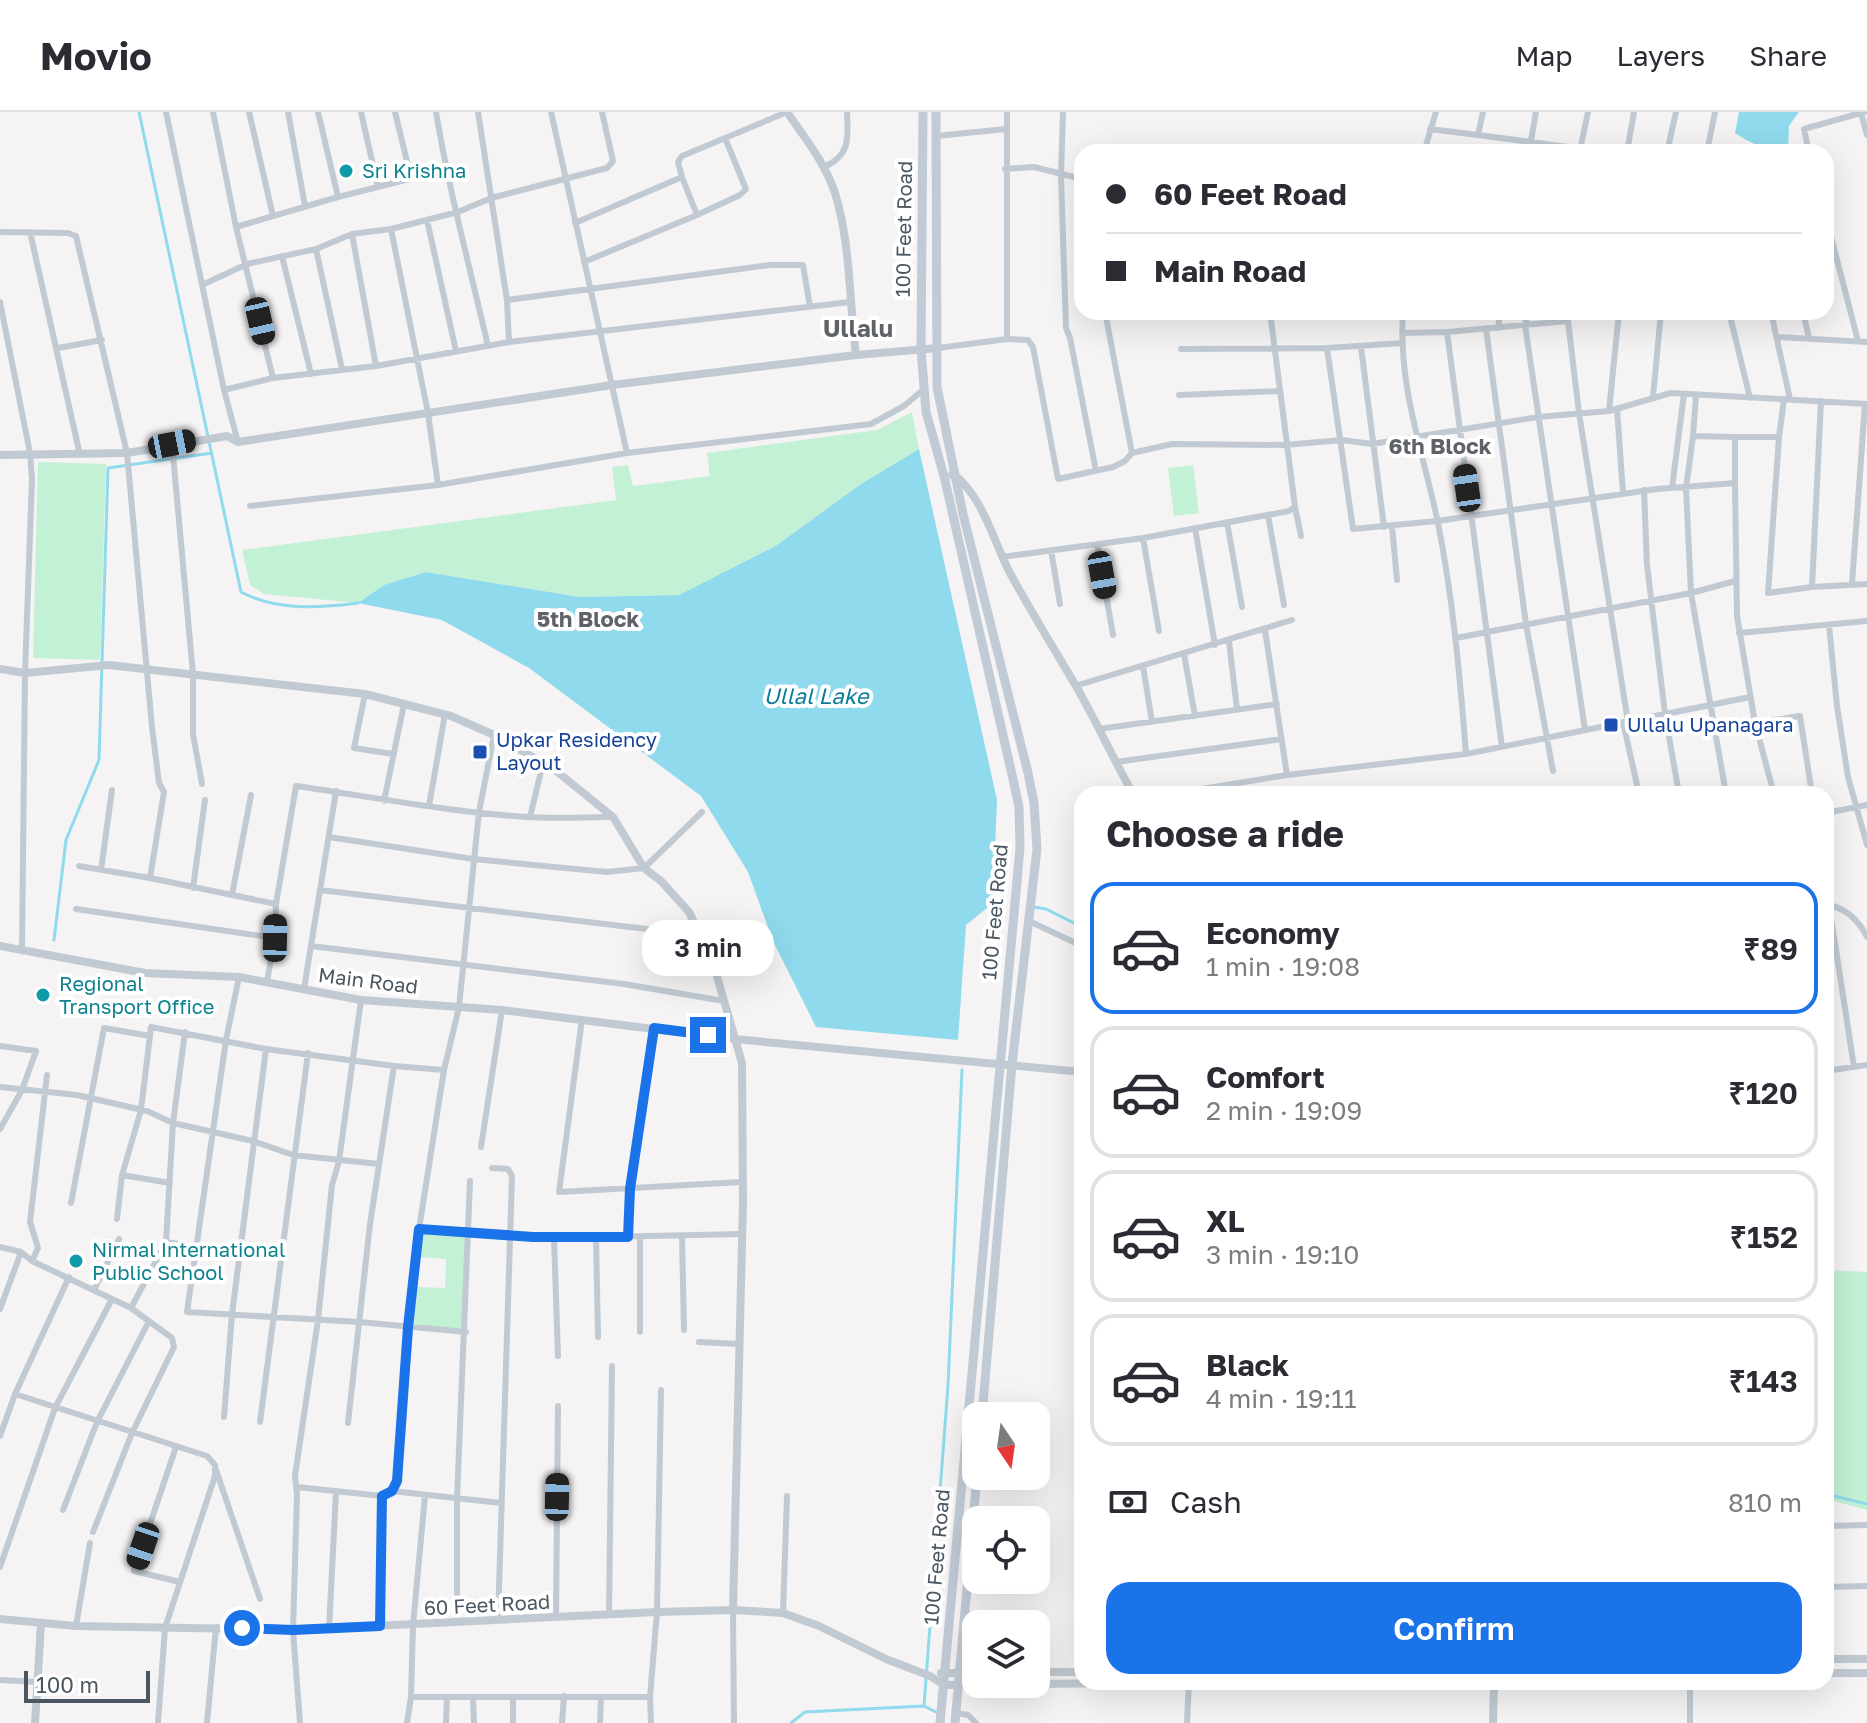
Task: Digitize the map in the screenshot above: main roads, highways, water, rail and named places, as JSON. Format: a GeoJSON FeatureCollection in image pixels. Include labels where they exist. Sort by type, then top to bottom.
{"type":"FeatureCollection","features":[{"type":"Feature","properties":{"kind":"main road","name":"100 Feet Road"},"geometry":{"type":"LineString","coordinates":[[923,112],[921,349],[926,412],[944,476],[1019,807],[1020,848],[940,1718]]}},
{"type":"Feature","properties":{"kind":"main road","name":"100 Feet Road"},"geometry":{"type":"LineString","coordinates":[[936,112],[937,387],[955,475],[1034,803],[1037,849],[1012,1064],[983,1402]]}},
{"type":"Feature","properties":{"kind":"main road","name":"100 Feet Road"},"geometry":{"type":"LineString","coordinates":[[956,1718],[976,1490]]}},
{"type":"Feature","properties":{"kind":"water"},"geometry":{"type":"Polygon","coordinates":[[[1739,112],[1799,112],[1789,126],[1788,144],[1756,144],[1735,133],[1739,112]]]}},
{"type":"Feature","properties":{"kind":"water","name":"Ullal Lake"},"geometry":{"type":"Polygon","coordinates":[[[919,449],[997,800],[993,903],[966,925],[958,1040],[816,1027],[773,941],[748,872],[701,796],[529,668],[442,620],[358,603],[384,585],[426,572],[580,597],[679,595],[777,545],[861,484],[919,449]]]}},
{"type":"Feature","properties":{"kind":"waterway"},"geometry":{"type":"LineString","coordinates":[[139,112],[241,592],[284,605],[313,607],[358,603]]}},
{"type":"Feature","properties":{"kind":"waterway"},"geometry":{"type":"LineString","coordinates":[[54,940],[66,840],[99,760],[108,468],[212,453]]}},
{"type":"Feature","properties":{"kind":"waterway"},"geometry":{"type":"LineString","coordinates":[[993,903],[999,900]]}},
{"type":"Feature","properties":{"kind":"waterway"},"geometry":{"type":"LineString","coordinates":[[1034,907],[1046,909],[1074,923]]}},
{"type":"Feature","properties":{"kind":"waterway"},"geometry":{"type":"LineString","coordinates":[[791,1723],[805,1712],[924,1706],[948,1385],[962,1070]]}},
{"type":"Feature","properties":{"kind":"waterway"},"geometry":{"type":"LineString","coordinates":[[1834,1496],[1867,1504]]}},
{"type":"Feature","properties":{"kind":"waterway"},"geometry":{"type":"LineString","coordinates":[[924,1706],[938,1713]]}},
{"type":"Feature","properties":{"kind":"place","name":"Sri Krishna"},"geometry":{"type":"Point","coordinates":[346,171]}},
{"type":"Feature","properties":{"kind":"place","name":"Ullalu Upanagara"},"geometry":{"type":"Point","coordinates":[1611,725]}},
{"type":"Feature","properties":{"kind":"place","name":"Upkar Residency Layout"},"geometry":{"type":"Point","coordinates":[480,752]}},
{"type":"Feature","properties":{"kind":"place","name":"Regional Transport Office"},"geometry":{"type":"Point","coordinates":[43,995]}},
{"type":"Feature","properties":{"kind":"place","name":"Nirmal International Public School"},"geometry":{"type":"Point","coordinates":[76,1261]}},
{"type":"Feature","properties":{"kind":"district","name":"Ullalu"},"geometry":{"type":"Point","coordinates":[858,329]}},
{"type":"Feature","properties":{"kind":"district","name":"6th Block"},"geometry":{"type":"Point","coordinates":[1440,446]}},
{"type":"Feature","properties":{"kind":"district","name":"5th Block"},"geometry":{"type":"Point","coordinates":[588,619]}}]}
